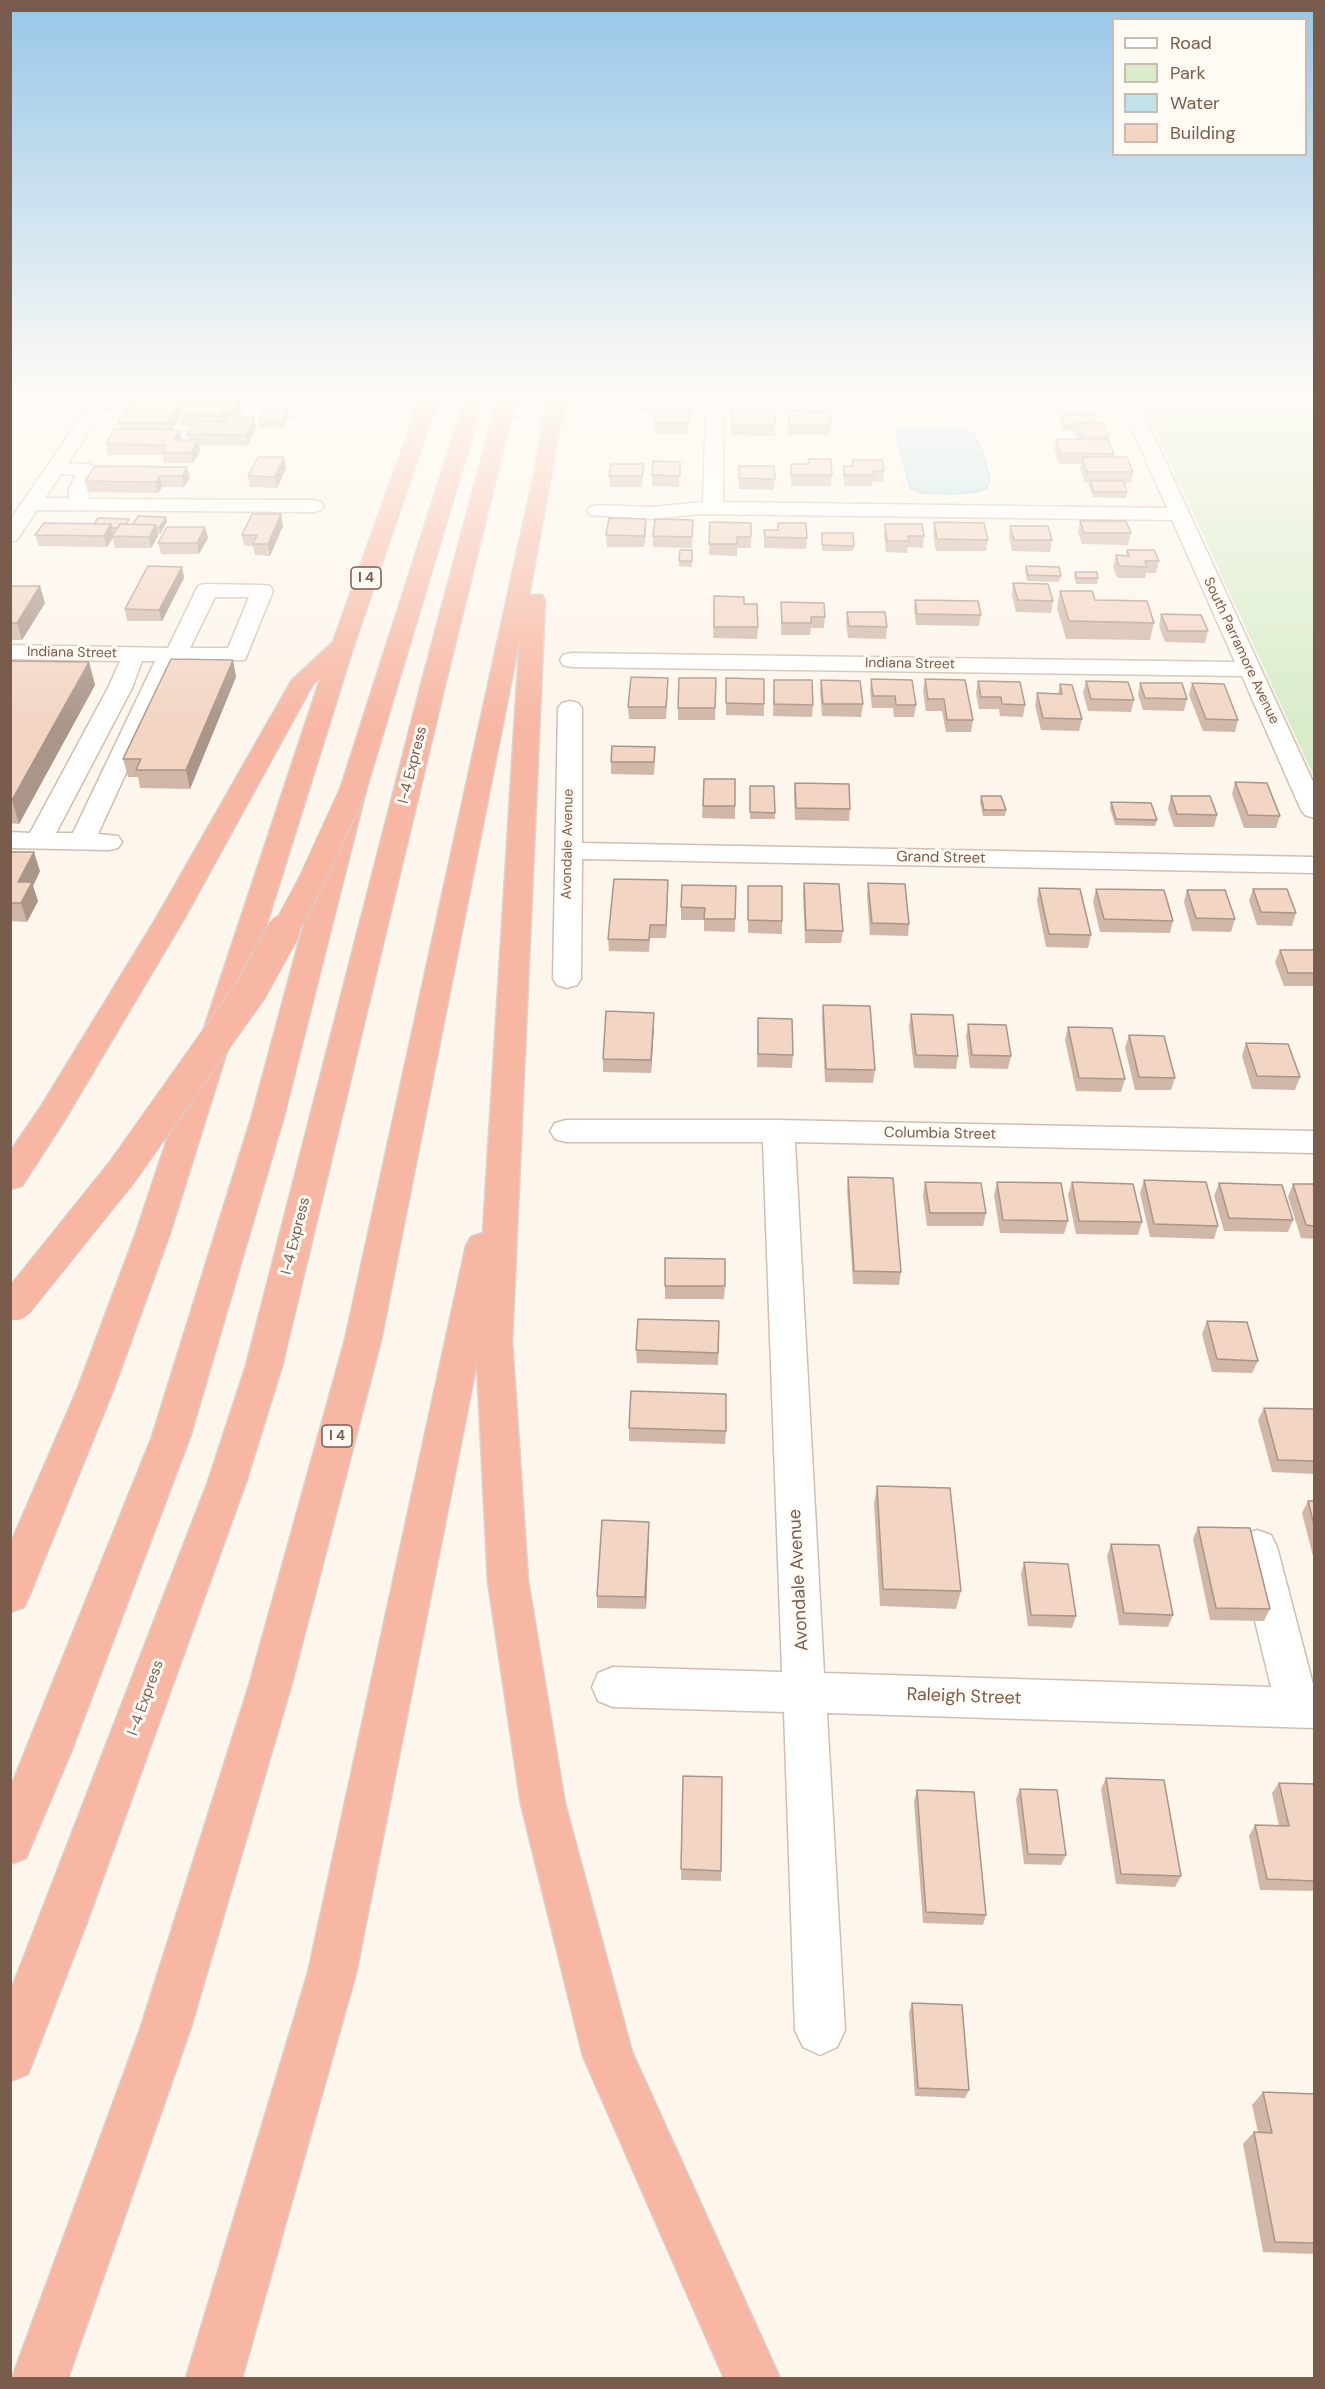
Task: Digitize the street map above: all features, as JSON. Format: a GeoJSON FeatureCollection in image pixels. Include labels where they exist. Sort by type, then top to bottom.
{"type":"FeatureCollection","features":[{"type":"Feature","properties":{"kind":"highway","name":"I 4"},"geometry":{"type":"LineString","coordinates":[[10,1594],[96,1388],[153,1233],[343,645],[391,505]]}},
{"type":"Feature","properties":{"kind":"highway"},"geometry":{"type":"LineString","coordinates":[[10,1842],[49,1752],[171,1437],[268,1116],[353,790],[443,505]]}},
{"type":"Feature","properties":{"kind":"highway","name":"I-4 Express"},"geometry":{"type":"LineString","coordinates":[[10,2056],[68,1911],[227,1482],[264,1366],[479,505]]}},
{"type":"Feature","properties":{"kind":"highway","name":"I 4"},"geometry":{"type":"LineString","coordinates":[[40,2379],[165,2031],[270,1686],[363,1340],[537,505]]}},
{"type":"Feature","properties":{"kind":"highway"},"geometry":{"type":"LineString","coordinates":[[541,505],[527,702],[526,761],[495,1353],[508,1581],[543,1804],[608,2056],[752,2379]]}},
{"type":"Feature","properties":{"kind":"highway"},"geometry":{"type":"LineString","coordinates":[[10,1178],[59,1103],[171,917],[304,680],[343,645]]}},
{"type":"Feature","properties":{"kind":"highway"},"geometry":{"type":"LineString","coordinates":[[13,1307],[122,1172],[251,990],[310,884],[353,790]]}},
{"type":"Feature","properties":{"kind":"highway"},"geometry":{"type":"LineString","coordinates":[[214,2379],[332,1972],[505,1140]]}},
{"type":"Feature","properties":{"kind":"street"},"geometry":{"type":"LineString","coordinates":[[10,536],[31,505]]}},
{"type":"Feature","properties":{"kind":"street"},"geometry":{"type":"LineString","coordinates":[[253,505],[314,506]]}},
{"type":"Feature","properties":{"kind":"street","name":"South Parramore Avenue"},"geometry":{"type":"LineString","coordinates":[[1175,505],[1314,810]]}},
{"type":"Feature","properties":{"kind":"street"},"geometry":{"type":"LineString","coordinates":[[597,512],[651,513],[713,509],[1179,514]]}},
{"type":"Feature","properties":{"kind":"street","name":"Indiana Street"},"geometry":{"type":"LineString","coordinates":[[10,652],[173,655],[82,841]]}},
{"type":"Feature","properties":{"kind":"street"},"geometry":{"type":"LineString","coordinates":[[29,675],[44,666],[53,653]]}},
{"type":"Feature","properties":{"kind":"street"},"geometry":{"type":"LineString","coordinates":[[39,841],[120,688],[134,654]]}},
{"type":"Feature","properties":{"kind":"street","name":"Indiana Street"},"geometry":{"type":"LineString","coordinates":[[571,660],[1249,669]]}},
{"type":"Feature","properties":{"kind":"street","name":"Avondale Avenue"},"geometry":{"type":"LineString","coordinates":[[567,980],[570,708]]}},
{"type":"Feature","properties":{"kind":"street"},"geometry":{"type":"LineString","coordinates":[[10,840],[109,842]]}},
{"type":"Feature","properties":{"kind":"street","name":"Grand Street"},"geometry":{"type":"LineString","coordinates":[[567,851],[1314,865]]}},
{"type":"Feature","properties":{"kind":"street","name":"Columbia Street"},"geometry":{"type":"LineString","coordinates":[[566,1131],[778,1131],[1314,1142]]}},
{"type":"Feature","properties":{"kind":"street","name":"Avondale Avenue"},"geometry":{"type":"LineString","coordinates":[[778,1131],[820,2030]]}},
{"type":"Feature","properties":{"kind":"street"},"geometry":{"type":"LineString","coordinates":[[1257,1547],[1306,1708]]}},
{"type":"Feature","properties":{"kind":"street","name":"Raleigh Street"},"geometry":{"type":"LineString","coordinates":[[614,1687],[1306,1708]]}},
{"type":"Feature","properties":{"kind":"green space"},"geometry":{"type":"Polygon","coordinates":[[[1190,505],[1314,505],[1314,777],[1190,505]]]}},
{"type":"Feature","properties":{"kind":"building"},"geometry":{"type":"Polygon","coordinates":[[[252,514],[281,514],[268,544],[253,544],[257,535],[242,535],[252,514]]]}},
{"type":"Feature","properties":{"kind":"building"},"geometry":{"type":"Polygon","coordinates":[[[138,516],[166,517],[157,528],[156,525],[133,524],[138,516]]]}},
{"type":"Feature","properties":{"kind":"building"},"geometry":{"type":"Polygon","coordinates":[[[98,518],[129,519],[126,524],[112,528],[111,524],[94,524],[98,518]]]}},
{"type":"Feature","properties":{"kind":"building"},"geometry":{"type":"Polygon","coordinates":[[[609,518],[646,519],[644,536],[606,535],[609,518]]]}},
{"type":"Feature","properties":{"kind":"building"},"geometry":{"type":"Polygon","coordinates":[[[655,519],[693,520],[692,537],[653,536],[655,519]]]}},
{"type":"Feature","properties":{"kind":"building"},"geometry":{"type":"Polygon","coordinates":[[[1080,521],[1126,521],[1131,533],[1084,533],[1080,521]]]}},
{"type":"Feature","properties":{"kind":"building"},"geometry":{"type":"Polygon","coordinates":[[[710,522],[751,523],[751,537],[737,537],[737,544],[709,544],[710,522]]]}},
{"type":"Feature","properties":{"kind":"building"},"geometry":{"type":"Polygon","coordinates":[[[934,522],[984,523],[988,540],[937,539],[934,522]]]}},
{"type":"Feature","properties":{"kind":"building"},"geometry":{"type":"Polygon","coordinates":[[[44,523],[111,524],[104,536],[35,535],[44,523]]]}},
{"type":"Feature","properties":{"kind":"building"},"geometry":{"type":"Polygon","coordinates":[[[778,523],[806,523],[807,538],[765,537],[764,530],[778,530],[778,523]]]}},
{"type":"Feature","properties":{"kind":"building"},"geometry":{"type":"Polygon","coordinates":[[[120,524],[156,525],[149,537],[112,536],[120,524]]]}},
{"type":"Feature","properties":{"kind":"building"},"geometry":{"type":"Polygon","coordinates":[[[885,524],[922,524],[924,536],[908,536],[909,541],[887,541],[885,524]]]}},
{"type":"Feature","properties":{"kind":"building"},"geometry":{"type":"Polygon","coordinates":[[[1010,526],[1048,526],[1052,540],[1014,540],[1010,526]]]}},
{"type":"Feature","properties":{"kind":"building"},"geometry":{"type":"Polygon","coordinates":[[[167,527],[205,527],[197,543],[158,543],[167,527]]]}},
{"type":"Feature","properties":{"kind":"building"},"geometry":{"type":"Polygon","coordinates":[[[822,533],[853,533],[854,546],[822,545],[822,533]]]}},
{"type":"Feature","properties":{"kind":"building"},"geometry":{"type":"Polygon","coordinates":[[[680,550],[692,550],[692,561],[679,561],[680,550]]]}},
{"type":"Feature","properties":{"kind":"building"},"geometry":{"type":"Polygon","coordinates":[[[1127,550],[1154,550],[1159,561],[1145,561],[1147,567],[1119,566],[1116,555],[1129,556],[1127,550]]]}},
{"type":"Feature","properties":{"kind":"building"},"geometry":{"type":"Polygon","coordinates":[[[148,566],[182,567],[159,610],[125,609],[148,566]]]}},
{"type":"Feature","properties":{"kind":"building"},"geometry":{"type":"Polygon","coordinates":[[[1026,566],[1059,567],[1061,576],[1028,575],[1026,566]]]}},
{"type":"Feature","properties":{"kind":"building"},"geometry":{"type":"Polygon","coordinates":[[[1075,572],[1097,572],[1098,578],[1077,578],[1075,572]]]}},
{"type":"Feature","properties":{"kind":"building"},"geometry":{"type":"Polygon","coordinates":[[[1013,583],[1048,584],[1053,601],[1018,600],[1013,583]]]}},
{"type":"Feature","properties":{"kind":"building"},"geometry":{"type":"Polygon","coordinates":[[[10,586],[40,586],[17,623],[10,623],[10,586]]]}},
{"type":"Feature","properties":{"kind":"building"},"geometry":{"type":"Polygon","coordinates":[[[1060,591],[1092,591],[1095,600],[1147,601],[1154,623],[1069,621],[1060,591]]]}},
{"type":"Feature","properties":{"kind":"building"},"geometry":{"type":"Polygon","coordinates":[[[714,596],[744,597],[744,604],[757,604],[758,627],[714,627],[714,596]]]}},
{"type":"Feature","properties":{"kind":"building"},"geometry":{"type":"Polygon","coordinates":[[[915,600],[978,601],[981,615],[917,614],[915,600]]]}},
{"type":"Feature","properties":{"kind":"building"},"geometry":{"type":"Polygon","coordinates":[[[781,602],[824,603],[825,617],[811,617],[811,623],[782,623],[781,602]]]}},
{"type":"Feature","properties":{"kind":"building"},"geometry":{"type":"Polygon","coordinates":[[[847,612],[885,612],[887,627],[849,626],[847,612]]]}},
{"type":"Feature","properties":{"kind":"building"},"geometry":{"type":"Polygon","coordinates":[[[1161,614],[1201,615],[1208,631],[1168,631],[1161,614]]]}},
{"type":"Feature","properties":{"kind":"building"},"geometry":{"type":"Polygon","coordinates":[[[171,659],[233,660],[186,770],[136,770],[141,759],[123,759],[171,659]]]}},
{"type":"Feature","properties":{"kind":"building"},"geometry":{"type":"Polygon","coordinates":[[[10,661],[89,662],[12,800],[10,800],[10,661]]]}},
{"type":"Feature","properties":{"kind":"building"},"geometry":{"type":"Polygon","coordinates":[[[631,677],[668,678],[666,707],[628,707],[631,677]]]}},
{"type":"Feature","properties":{"kind":"building"},"geometry":{"type":"Polygon","coordinates":[[[679,678],[716,678],[715,708],[678,708],[679,678]]]}},
{"type":"Feature","properties":{"kind":"building"},"geometry":{"type":"Polygon","coordinates":[[[726,678],[764,679],[764,704],[726,703],[726,678]]]}},
{"type":"Feature","properties":{"kind":"building"},"geometry":{"type":"Polygon","coordinates":[[[871,679],[912,680],[916,705],[896,705],[895,696],[873,696],[871,679]]]}},
{"type":"Feature","properties":{"kind":"building"},"geometry":{"type":"Polygon","coordinates":[[[925,679],[965,680],[973,720],[947,720],[944,699],[928,699],[925,679]]]}},
{"type":"Feature","properties":{"kind":"building"},"geometry":{"type":"Polygon","coordinates":[[[774,680],[812,680],[813,705],[774,704],[774,680]]]}},
{"type":"Feature","properties":{"kind":"building"},"geometry":{"type":"Polygon","coordinates":[[[821,680],[860,681],[863,704],[823,704],[821,680]]]}},
{"type":"Feature","properties":{"kind":"building"},"geometry":{"type":"Polygon","coordinates":[[[978,681],[1020,682],[1025,705],[1002,704],[1001,697],[981,697],[978,681]]]}},
{"type":"Feature","properties":{"kind":"building"},"geometry":{"type":"Polygon","coordinates":[[[1086,681],[1128,682],[1134,700],[1091,699],[1086,681]]]}},
{"type":"Feature","properties":{"kind":"building"},"geometry":{"type":"Polygon","coordinates":[[[1140,683],[1182,683],[1187,699],[1145,698],[1140,683]]]}},
{"type":"Feature","properties":{"kind":"building"},"geometry":{"type":"Polygon","coordinates":[[[1192,683],[1224,684],[1238,720],[1206,719],[1192,683]]]}},
{"type":"Feature","properties":{"kind":"building"},"geometry":{"type":"Polygon","coordinates":[[[1060,684],[1072,685],[1082,719],[1043,718],[1037,693],[1062,694],[1060,684]]]}},
{"type":"Feature","properties":{"kind":"building"},"geometry":{"type":"Polygon","coordinates":[[[612,746],[655,747],[654,762],[611,762],[612,746]]]}},
{"type":"Feature","properties":{"kind":"building"},"geometry":{"type":"Polygon","coordinates":[[[704,779],[735,779],[735,806],[703,806],[704,779]]]}},
{"type":"Feature","properties":{"kind":"building"},"geometry":{"type":"Polygon","coordinates":[[[1235,782],[1267,783],[1280,816],[1248,815],[1235,782]]]}},
{"type":"Feature","properties":{"kind":"building"},"geometry":{"type":"Polygon","coordinates":[[[795,783],[849,784],[850,809],[796,808],[795,783]]]}},
{"type":"Feature","properties":{"kind":"building"},"geometry":{"type":"Polygon","coordinates":[[[750,786],[774,786],[775,813],[750,812],[750,786]]]}},
{"type":"Feature","properties":{"kind":"building"},"geometry":{"type":"Polygon","coordinates":[[[981,796],[1001,796],[1006,810],[984,810],[981,796]]]}},
{"type":"Feature","properties":{"kind":"building"},"geometry":{"type":"Polygon","coordinates":[[[1171,796],[1210,796],[1217,815],[1177,814],[1171,796]]]}},
{"type":"Feature","properties":{"kind":"building"},"geometry":{"type":"Polygon","coordinates":[[[1111,802],[1151,803],[1157,820],[1116,819],[1111,802]]]}},
{"type":"Feature","properties":{"kind":"building"},"geometry":{"type":"Polygon","coordinates":[[[10,852],[34,852],[18,882],[32,882],[21,903],[10,903],[10,852]]]}},
{"type":"Feature","properties":{"kind":"building"},"geometry":{"type":"Polygon","coordinates":[[[614,879],[668,880],[666,925],[650,925],[649,940],[608,939],[614,879]]]}},
{"type":"Feature","properties":{"kind":"building"},"geometry":{"type":"Polygon","coordinates":[[[804,883],[839,884],[843,931],[806,930],[804,883]]]}},
{"type":"Feature","properties":{"kind":"building"},"geometry":{"type":"Polygon","coordinates":[[[868,883],[905,884],[909,924],[872,923],[868,883]]]}},
{"type":"Feature","properties":{"kind":"building"},"geometry":{"type":"Polygon","coordinates":[[[682,885],[736,886],[735,919],[704,919],[705,908],[681,907],[682,885]]]}},
{"type":"Feature","properties":{"kind":"building"},"geometry":{"type":"Polygon","coordinates":[[[748,886],[782,886],[782,921],[748,920],[748,886]]]}},
{"type":"Feature","properties":{"kind":"building"},"geometry":{"type":"Polygon","coordinates":[[[1039,888],[1080,889],[1091,935],[1049,934],[1039,888]]]}},
{"type":"Feature","properties":{"kind":"building"},"geometry":{"type":"Polygon","coordinates":[[[1096,889],[1164,890],[1173,921],[1104,919],[1096,889]]]}},
{"type":"Feature","properties":{"kind":"building"},"geometry":{"type":"Polygon","coordinates":[[[1253,889],[1287,889],[1296,913],[1261,912],[1253,889]]]}},
{"type":"Feature","properties":{"kind":"building"},"geometry":{"type":"Polygon","coordinates":[[[1187,890],[1225,890],[1235,919],[1196,918],[1187,890]]]}},
{"type":"Feature","properties":{"kind":"building"},"geometry":{"type":"Polygon","coordinates":[[[1280,950],[1314,950],[1314,973],[1288,973],[1280,950]]]}},
{"type":"Feature","properties":{"kind":"building"},"geometry":{"type":"Polygon","coordinates":[[[823,1005],[870,1006],[875,1070],[826,1069],[823,1005]]]}},
{"type":"Feature","properties":{"kind":"building"},"geometry":{"type":"Polygon","coordinates":[[[606,1011],[654,1013],[651,1060],[603,1059],[606,1011]]]}},
{"type":"Feature","properties":{"kind":"building"},"geometry":{"type":"Polygon","coordinates":[[[911,1014],[953,1015],[958,1056],[916,1055],[911,1014]]]}},
{"type":"Feature","properties":{"kind":"building"},"geometry":{"type":"Polygon","coordinates":[[[758,1018],[792,1019],[793,1055],[758,1054],[758,1018]]]}},
{"type":"Feature","properties":{"kind":"building"},"geometry":{"type":"Polygon","coordinates":[[[968,1024],[1006,1025],[1011,1056],[972,1055],[968,1024]]]}},
{"type":"Feature","properties":{"kind":"building"},"geometry":{"type":"Polygon","coordinates":[[[1068,1027],[1112,1028],[1125,1079],[1079,1078],[1068,1027]]]}},
{"type":"Feature","properties":{"kind":"building"},"geometry":{"type":"Polygon","coordinates":[[[1129,1035],[1164,1036],[1175,1078],[1139,1077],[1129,1035]]]}},
{"type":"Feature","properties":{"kind":"building"},"geometry":{"type":"Polygon","coordinates":[[[1246,1043],[1288,1044],[1300,1077],[1257,1076],[1246,1043]]]}},
{"type":"Feature","properties":{"kind":"building"},"geometry":{"type":"Polygon","coordinates":[[[848,1177],[893,1178],[901,1272],[854,1271],[848,1177]]]}},
{"type":"Feature","properties":{"kind":"building"},"geometry":{"type":"Polygon","coordinates":[[[1144,1180],[1206,1182],[1218,1226],[1154,1224],[1144,1180]]]}},
{"type":"Feature","properties":{"kind":"building"},"geometry":{"type":"Polygon","coordinates":[[[925,1182],[981,1183],[986,1213],[930,1213],[925,1182]]]}},
{"type":"Feature","properties":{"kind":"building"},"geometry":{"type":"Polygon","coordinates":[[[997,1182],[1061,1183],[1068,1221],[1003,1220],[997,1182]]]}},
{"type":"Feature","properties":{"kind":"building"},"geometry":{"type":"Polygon","coordinates":[[[1072,1182],[1133,1184],[1142,1222],[1079,1221],[1072,1182]]]}},
{"type":"Feature","properties":{"kind":"building"},"geometry":{"type":"Polygon","coordinates":[[[1219,1183],[1282,1185],[1293,1220],[1229,1218],[1219,1183]]]}},
{"type":"Feature","properties":{"kind":"building"},"geometry":{"type":"Polygon","coordinates":[[[1293,1184],[1314,1184],[1314,1226],[1306,1225],[1293,1184]]]}},
{"type":"Feature","properties":{"kind":"building"},"geometry":{"type":"Polygon","coordinates":[[[665,1258],[725,1259],[725,1286],[665,1286],[665,1258]]]}},
{"type":"Feature","properties":{"kind":"building"},"geometry":{"type":"Polygon","coordinates":[[[638,1319],[719,1321],[718,1353],[636,1350],[638,1319]]]}},
{"type":"Feature","properties":{"kind":"building"},"geometry":{"type":"Polygon","coordinates":[[[1207,1321],[1247,1322],[1258,1361],[1217,1359],[1207,1321]]]}},
{"type":"Feature","properties":{"kind":"building"},"geometry":{"type":"Polygon","coordinates":[[[631,1391],[726,1394],[726,1431],[629,1428],[631,1391]]]}},
{"type":"Feature","properties":{"kind":"building"},"geometry":{"type":"Polygon","coordinates":[[[1264,1408],[1314,1409],[1314,1461],[1278,1460],[1264,1408]]]}},
{"type":"Feature","properties":{"kind":"building"},"geometry":{"type":"Polygon","coordinates":[[[877,1486],[950,1488],[961,1591],[883,1589],[877,1486]]]}},
{"type":"Feature","properties":{"kind":"building"},"geometry":{"type":"Polygon","coordinates":[[[1308,1501],[1314,1501],[1314,1525],[1308,1501]]]}},
{"type":"Feature","properties":{"kind":"building"},"geometry":{"type":"Polygon","coordinates":[[[602,1520],[649,1522],[645,1597],[597,1596],[602,1520]]]}},
{"type":"Feature","properties":{"kind":"building"},"geometry":{"type":"Polygon","coordinates":[[[1198,1527],[1250,1528],[1270,1609],[1216,1608],[1198,1527]]]}},
{"type":"Feature","properties":{"kind":"building"},"geometry":{"type":"Polygon","coordinates":[[[1111,1544],[1159,1545],[1173,1615],[1124,1613],[1111,1544]]]}},
{"type":"Feature","properties":{"kind":"building"},"geometry":{"type":"Polygon","coordinates":[[[1024,1562],[1068,1564],[1076,1616],[1031,1615],[1024,1562]]]}},
{"type":"Feature","properties":{"kind":"building"},"geometry":{"type":"Polygon","coordinates":[[[683,1776],[722,1777],[721,1871],[681,1869],[683,1776]]]}},
{"type":"Feature","properties":{"kind":"building"},"geometry":{"type":"Polygon","coordinates":[[[1106,1778],[1164,1780],[1181,1876],[1121,1874],[1106,1778]]]}},
{"type":"Feature","properties":{"kind":"building"},"geometry":{"type":"Polygon","coordinates":[[[1279,1783],[1314,1784],[1314,1881],[1267,1879],[1255,1825],[1289,1826],[1279,1783]]]}},
{"type":"Feature","properties":{"kind":"building"},"geometry":{"type":"Polygon","coordinates":[[[1020,1789],[1057,1790],[1066,1855],[1028,1854],[1020,1789]]]}},
{"type":"Feature","properties":{"kind":"building"},"geometry":{"type":"Polygon","coordinates":[[[917,1790],[974,1792],[986,1915],[926,1912],[917,1790]]]}},
{"type":"Feature","properties":{"kind":"building"},"geometry":{"type":"Polygon","coordinates":[[[912,2003],[962,2005],[969,2090],[918,2088],[912,2003]]]}},
{"type":"Feature","properties":{"kind":"building"},"geometry":{"type":"Polygon","coordinates":[[[1263,2092],[1314,2094],[1314,2243],[1275,2242],[1254,2132],[1272,2133],[1263,2092]]]}}]}
